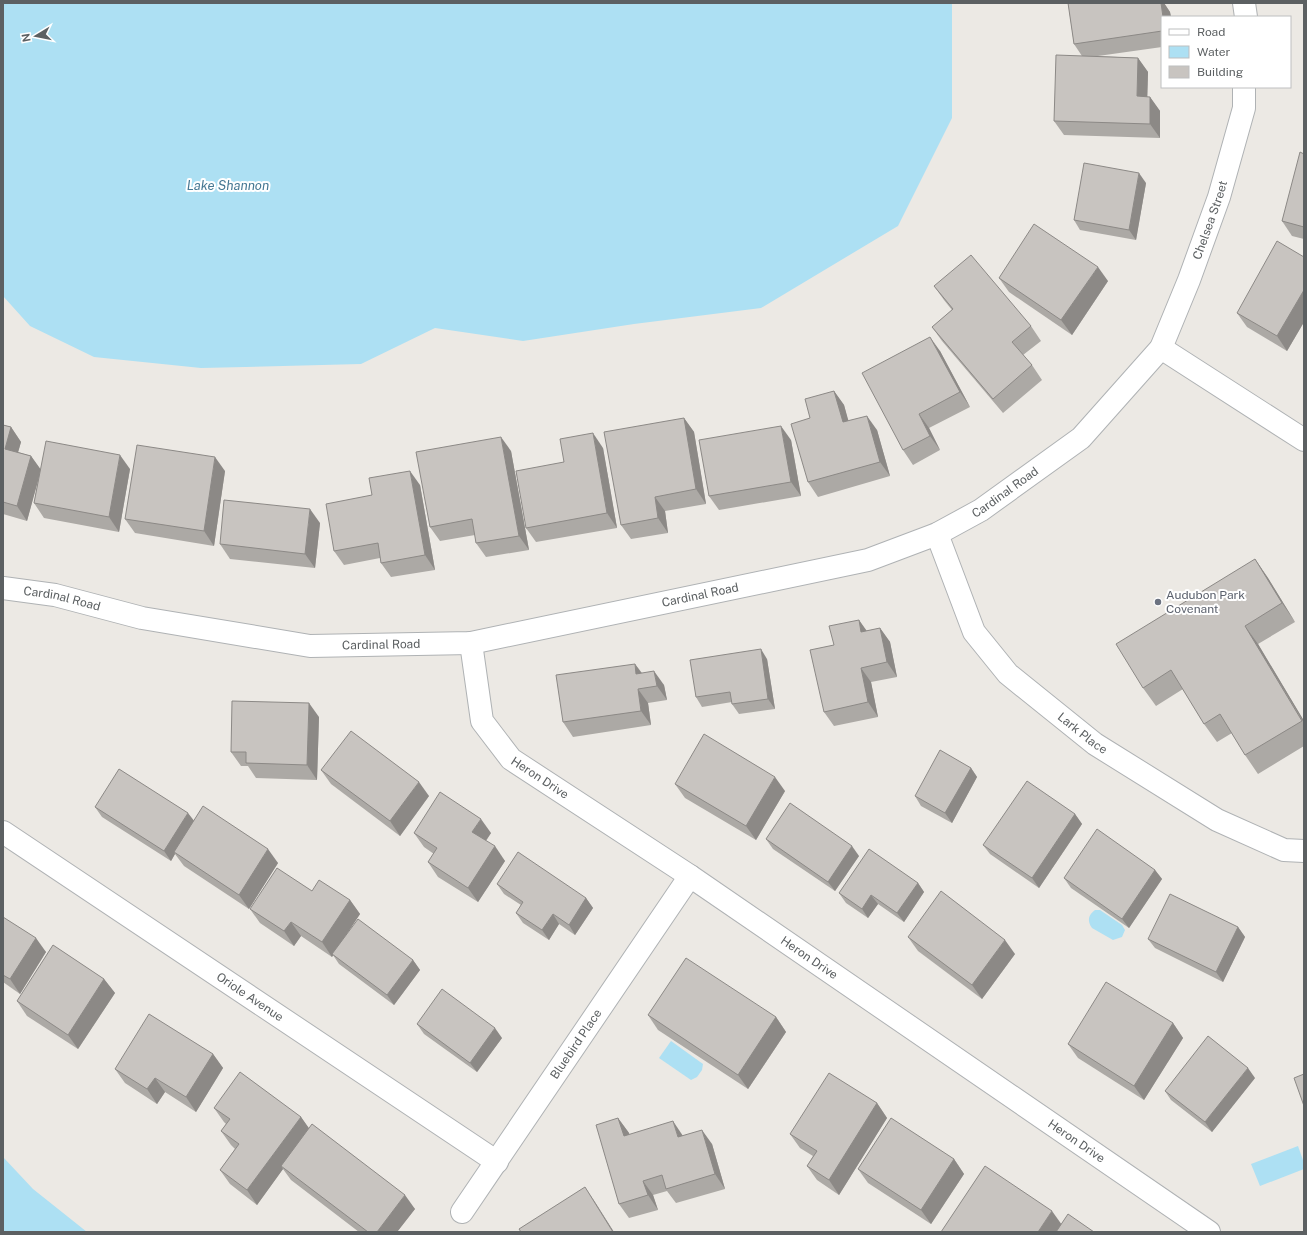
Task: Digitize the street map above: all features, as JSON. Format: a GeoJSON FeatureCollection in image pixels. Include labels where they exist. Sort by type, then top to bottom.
{"type":"FeatureCollection","features":[{"type":"Feature","properties":{"kind":"street"},"geometry":{"type":"LineString","coordinates":[[1244,3],[1246,16]]}},
{"type":"Feature","properties":{"kind":"street","name":"Chelsea Street"},"geometry":{"type":"LineString","coordinates":[[1161,348],[1190,280],[1219,197],[1244,108],[1244,88]]}},
{"type":"Feature","properties":{"kind":"street"},"geometry":{"type":"LineString","coordinates":[[1161,348],[1304,440]]}},
{"type":"Feature","properties":{"kind":"street","name":"Cardinal Road"},"geometry":{"type":"LineString","coordinates":[[3,588],[55,595],[142,618],[310,646],[471,643],[868,560],[936,534],[981,510],[1081,438],[1161,348]]}},
{"type":"Feature","properties":{"kind":"street","name":"Lark Place"},"geometry":{"type":"LineString","coordinates":[[936,534],[974,632],[1008,674],[1095,744],[1217,820],[1284,850],[1304,851]]}},
{"type":"Feature","properties":{"kind":"street","name":"Heron Drive"},"geometry":{"type":"LineString","coordinates":[[471,643],[482,721],[511,758],[690,876],[1209,1232]]}},
{"type":"Feature","properties":{"kind":"street","name":"Oriole Avenue"},"geometry":{"type":"LineString","coordinates":[[3,832],[497,1162]]}},
{"type":"Feature","properties":{"kind":"street","name":"Bluebird Place"},"geometry":{"type":"LineString","coordinates":[[462,1212],[690,876]]}},
{"type":"Feature","properties":{"kind":"water","name":"Lake Shannon"},"geometry":{"type":"Polygon","coordinates":[[[3,3],[952,3],[952,118],[898,226],[761,308],[634,324],[523,341],[435,328],[361,364],[201,368],[94,357],[30,326],[3,296],[3,3]]]}},
{"type":"Feature","properties":{"kind":"water"},"geometry":{"type":"Polygon","coordinates":[[[1095,910],[1100,910],[1122,925],[1125,930],[1122,937],[1113,940],[1092,928],[1089,923],[1089,918],[1095,910]]]}},
{"type":"Feature","properties":{"kind":"water"},"geometry":{"type":"Polygon","coordinates":[[[671,1041],[703,1064],[702,1070],[697,1077],[691,1080],[659,1058],[671,1041]]]}},
{"type":"Feature","properties":{"kind":"water"},"geometry":{"type":"Polygon","coordinates":[[[1298,1146],[1304,1163],[1304,1169],[1260,1186],[1251,1164],[1298,1146]]]}},
{"type":"Feature","properties":{"kind":"water"},"geometry":{"type":"Polygon","coordinates":[[[3,1157],[33,1189],[87,1232],[3,1232],[3,1157]]]}},
{"type":"Feature","properties":{"kind":"building"},"geometry":{"type":"Polygon","coordinates":[[[1068,3],[1161,3],[1163,16],[1161,16],[1161,31],[1074,44],[1068,3]]]}},
{"type":"Feature","properties":{"kind":"building"},"geometry":{"type":"Polygon","coordinates":[[[1056,55],[1138,58],[1137,96],[1150,97],[1150,124],[1054,121],[1056,55]]]}},
{"type":"Feature","properties":{"kind":"building"},"geometry":{"type":"Polygon","coordinates":[[[1300,152],[1304,154],[1304,227],[1282,221],[1300,152]]]}},
{"type":"Feature","properties":{"kind":"building"},"geometry":{"type":"Polygon","coordinates":[[[1084,163],[1139,173],[1129,230],[1074,220],[1084,163]]]}},
{"type":"Feature","properties":{"kind":"building"},"geometry":{"type":"Polygon","coordinates":[[[1034,224],[1098,267],[1061,320],[999,278],[1034,224]]]}},
{"type":"Feature","properties":{"kind":"building"},"geometry":{"type":"Polygon","coordinates":[[[1277,241],[1304,257],[1304,290],[1277,336],[1237,313],[1277,241]]]}},
{"type":"Feature","properties":{"kind":"building"},"geometry":{"type":"Polygon","coordinates":[[[971,255],[1031,326],[1012,342],[1032,365],[993,399],[932,327],[953,309],[934,286],[971,255]]]}},
{"type":"Feature","properties":{"kind":"building"},"geometry":{"type":"Polygon","coordinates":[[[930,337],[960,392],[919,414],[930,436],[903,450],[862,373],[930,337]]]}},
{"type":"Feature","properties":{"kind":"building"},"geometry":{"type":"Polygon","coordinates":[[[834,391],[843,422],[867,416],[880,462],[808,482],[791,424],[810,418],[805,399],[834,391]]]}},
{"type":"Feature","properties":{"kind":"building"},"geometry":{"type":"Polygon","coordinates":[[[684,418],[696,489],[655,497],[658,518],[621,525],[604,432],[684,418]]]}},
{"type":"Feature","properties":{"kind":"building"},"geometry":{"type":"Polygon","coordinates":[[[3,425],[11,427],[5,449],[31,456],[17,506],[3,502],[3,425]]]}},
{"type":"Feature","properties":{"kind":"building"},"geometry":{"type":"Polygon","coordinates":[[[781,426],[791,482],[709,496],[699,440],[781,426]]]}},
{"type":"Feature","properties":{"kind":"building"},"geometry":{"type":"Polygon","coordinates":[[[593,433],[607,513],[526,528],[516,471],[564,462],[560,439],[593,433]]]}},
{"type":"Feature","properties":{"kind":"building"},"geometry":{"type":"Polygon","coordinates":[[[501,437],[519,536],[476,543],[472,519],[430,527],[416,452],[501,437]]]}},
{"type":"Feature","properties":{"kind":"building"},"geometry":{"type":"Polygon","coordinates":[[[46,441],[120,455],[109,517],[34,503],[46,441]]]}},
{"type":"Feature","properties":{"kind":"building"},"geometry":{"type":"Polygon","coordinates":[[[137,445],[215,457],[204,531],[125,519],[137,445]]]}},
{"type":"Feature","properties":{"kind":"building"},"geometry":{"type":"Polygon","coordinates":[[[410,471],[425,555],[381,563],[378,543],[334,551],[326,504],[372,495],[369,478],[410,471]]]}},
{"type":"Feature","properties":{"kind":"building"},"geometry":{"type":"Polygon","coordinates":[[[224,500],[310,509],[305,554],[220,544],[224,500]]]}},
{"type":"Feature","properties":{"kind":"building"},"geometry":{"type":"Polygon","coordinates":[[[1255,559],[1282,603],[1245,626],[1302,721],[1245,755],[1220,714],[1204,724],[1171,670],[1143,688],[1116,644],[1255,559]]]}},
{"type":"Feature","properties":{"kind":"building"},"geometry":{"type":"Polygon","coordinates":[[[859,620],[861,632],[880,628],[887,662],[861,668],[868,702],[824,712],[810,650],[834,645],[829,626],[859,620]]]}},
{"type":"Feature","properties":{"kind":"building"},"geometry":{"type":"Polygon","coordinates":[[[761,649],[768,699],[732,704],[730,692],[696,697],[690,660],[761,649]]]}},
{"type":"Feature","properties":{"kind":"building"},"geometry":{"type":"Polygon","coordinates":[[[635,664],[636,674],[654,671],[657,686],[638,689],[641,711],[563,722],[556,675],[635,664]]]}},
{"type":"Feature","properties":{"kind":"building"},"geometry":{"type":"Polygon","coordinates":[[[232,701],[309,703],[307,765],[246,763],[246,752],[231,752],[232,701]]]}},
{"type":"Feature","properties":{"kind":"building"},"geometry":{"type":"Polygon","coordinates":[[[351,731],[419,782],[390,821],[321,770],[351,731]]]}},
{"type":"Feature","properties":{"kind":"building"},"geometry":{"type":"Polygon","coordinates":[[[704,734],[775,777],[746,826],[675,784],[704,734]]]}},
{"type":"Feature","properties":{"kind":"building"},"geometry":{"type":"Polygon","coordinates":[[[940,750],[971,768],[945,813],[915,796],[940,750]]]}},
{"type":"Feature","properties":{"kind":"building"},"geometry":{"type":"Polygon","coordinates":[[[119,769],[188,813],[164,851],[95,807],[119,769]]]}},
{"type":"Feature","properties":{"kind":"building"},"geometry":{"type":"Polygon","coordinates":[[[1027,781],[1075,814],[1032,878],[983,845],[1027,781]]]}},
{"type":"Feature","properties":{"kind":"building"},"geometry":{"type":"Polygon","coordinates":[[[440,792],[481,819],[472,832],[495,846],[468,888],[428,862],[437,848],[414,833],[440,792]]]}},
{"type":"Feature","properties":{"kind":"building"},"geometry":{"type":"Polygon","coordinates":[[[790,803],[852,846],[828,882],[766,839],[790,803]]]}},
{"type":"Feature","properties":{"kind":"building"},"geometry":{"type":"Polygon","coordinates":[[[203,806],[268,849],[239,895],[174,852],[203,806]]]}},
{"type":"Feature","properties":{"kind":"building"},"geometry":{"type":"Polygon","coordinates":[[[1097,829],[1155,870],[1122,919],[1064,878],[1097,829]]]}},
{"type":"Feature","properties":{"kind":"building"},"geometry":{"type":"Polygon","coordinates":[[[869,849],[918,883],[897,913],[871,895],[862,909],[839,893],[869,849]]]}},
{"type":"Feature","properties":{"kind":"building"},"geometry":{"type":"Polygon","coordinates":[[[518,852],[586,898],[569,925],[553,914],[542,930],[516,913],[523,902],[497,884],[518,852]]]}},
{"type":"Feature","properties":{"kind":"building"},"geometry":{"type":"Polygon","coordinates":[[[277,868],[312,891],[319,880],[350,900],[322,942],[291,922],[284,931],[250,909],[277,868]]]}},
{"type":"Feature","properties":{"kind":"building"},"geometry":{"type":"Polygon","coordinates":[[[941,891],[1005,940],[972,985],[908,937],[941,891]]]}},
{"type":"Feature","properties":{"kind":"building"},"geometry":{"type":"Polygon","coordinates":[[[1170,894],[1238,927],[1216,972],[1148,939],[1170,894]]]}},
{"type":"Feature","properties":{"kind":"building"},"geometry":{"type":"Polygon","coordinates":[[[3,917],[36,938],[10,979],[3,975],[3,917]]]}},
{"type":"Feature","properties":{"kind":"building"},"geometry":{"type":"Polygon","coordinates":[[[358,919],[413,960],[387,995],[332,954],[358,919]]]}},
{"type":"Feature","properties":{"kind":"building"},"geometry":{"type":"Polygon","coordinates":[[[53,945],[104,979],[68,1035],[17,1001],[53,945]]]}},
{"type":"Feature","properties":{"kind":"building"},"geometry":{"type":"Polygon","coordinates":[[[686,958],[776,1017],[738,1075],[648,1015],[686,958]]]}},
{"type":"Feature","properties":{"kind":"building"},"geometry":{"type":"Polygon","coordinates":[[[1106,982],[1173,1023],[1134,1086],[1068,1044],[1106,982]]]}},
{"type":"Feature","properties":{"kind":"building"},"geometry":{"type":"Polygon","coordinates":[[[442,989],[495,1028],[470,1063],[417,1024],[442,989]]]}},
{"type":"Feature","properties":{"kind":"building"},"geometry":{"type":"Polygon","coordinates":[[[149,1014],[213,1054],[186,1097],[155,1078],[147,1089],[115,1069],[149,1014]]]}},
{"type":"Feature","properties":{"kind":"building"},"geometry":{"type":"Polygon","coordinates":[[[1208,1036],[1248,1068],[1205,1122],[1165,1091],[1208,1036]]]}},
{"type":"Feature","properties":{"kind":"building"},"geometry":{"type":"Polygon","coordinates":[[[240,1072],[301,1117],[247,1190],[220,1170],[239,1144],[221,1131],[230,1119],[214,1108],[240,1072]]]}},
{"type":"Feature","properties":{"kind":"building"},"geometry":{"type":"Polygon","coordinates":[[[829,1073],[877,1103],[829,1180],[807,1166],[817,1151],[790,1134],[829,1073]]]}},
{"type":"Feature","properties":{"kind":"building"},"geometry":{"type":"Polygon","coordinates":[[[1304,1074],[1304,1106],[1294,1078],[1304,1074]]]}},
{"type":"Feature","properties":{"kind":"building"},"geometry":{"type":"Polygon","coordinates":[[[618,1118],[624,1136],[673,1121],[678,1137],[702,1130],[715,1174],[666,1189],[662,1175],[643,1181],[648,1195],[619,1204],[596,1125],[618,1118]]]}},
{"type":"Feature","properties":{"kind":"building"},"geometry":{"type":"Polygon","coordinates":[[[891,1118],[954,1159],[921,1210],[858,1169],[891,1118]]]}},
{"type":"Feature","properties":{"kind":"building"},"geometry":{"type":"Polygon","coordinates":[[[312,1124],[405,1195],[377,1232],[368,1232],[281,1166],[312,1124]]]}},
{"type":"Feature","properties":{"kind":"building"},"geometry":{"type":"Polygon","coordinates":[[[985,1166],[1052,1211],[1038,1232],[941,1232],[985,1166]]]}},
{"type":"Feature","properties":{"kind":"building"},"geometry":{"type":"Polygon","coordinates":[[[585,1187],[613,1232],[521,1232],[519,1229],[585,1187]]]}},
{"type":"Feature","properties":{"kind":"building"},"geometry":{"type":"Polygon","coordinates":[[[1068,1214],[1094,1232],[1056,1232],[1068,1214]]]}},
{"type":"Feature","properties":{"kind":"place","name":"Audubon Park Covenant"},"geometry":{"type":"Point","coordinates":[1158,602]}}]}
